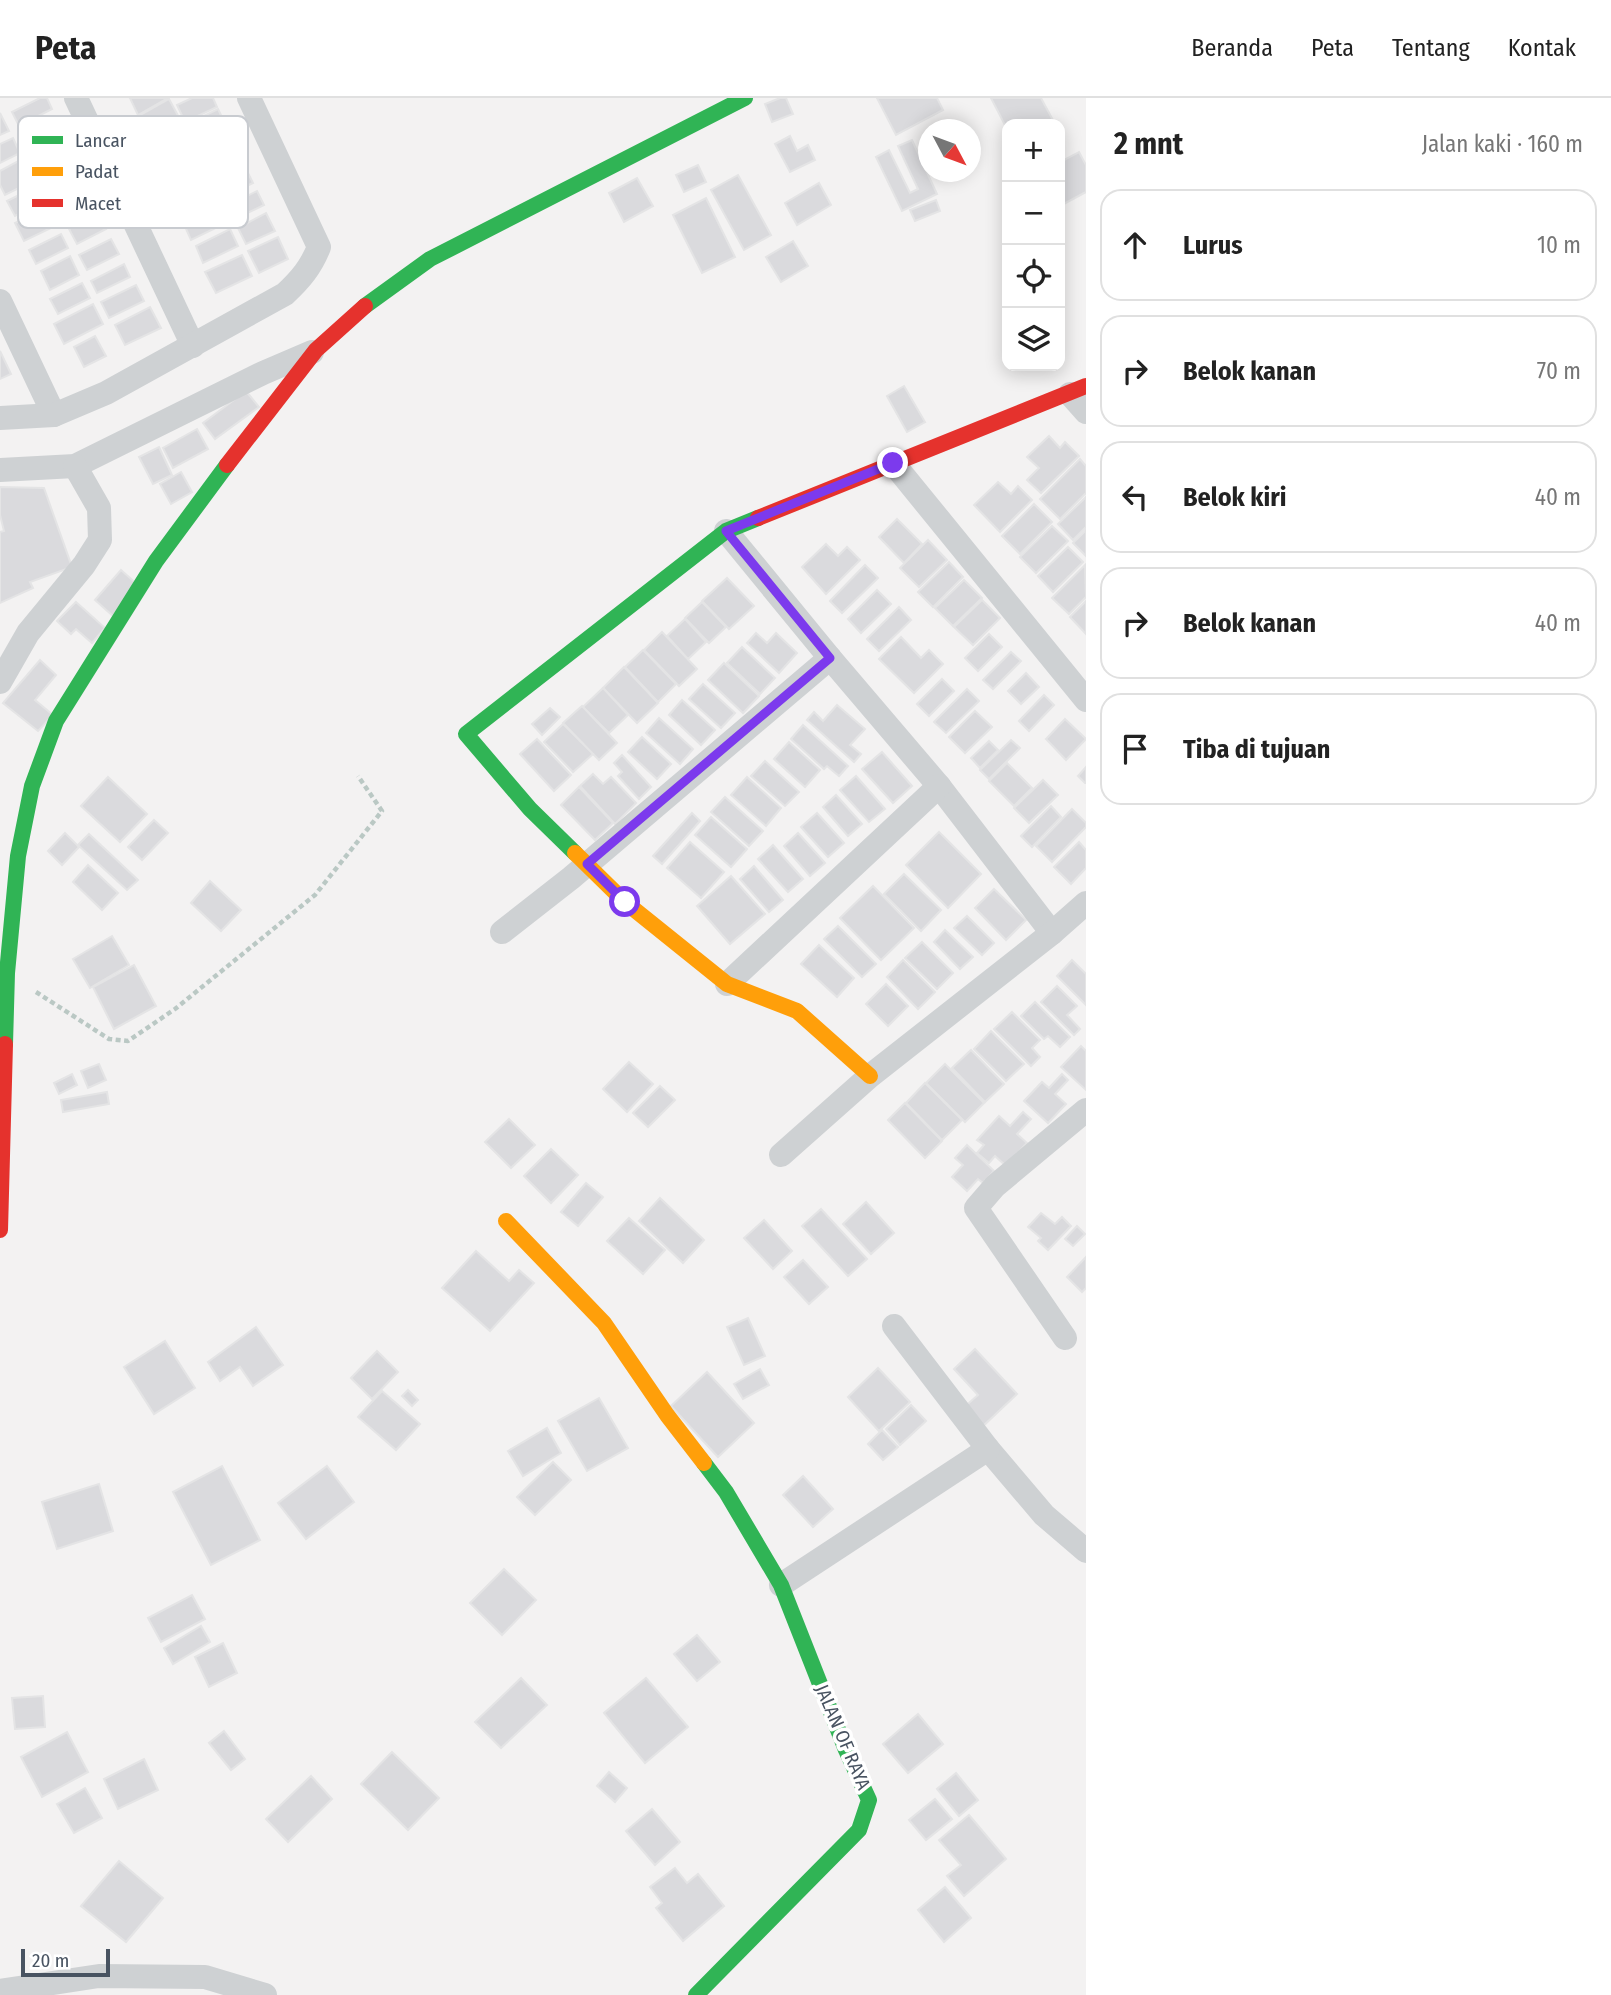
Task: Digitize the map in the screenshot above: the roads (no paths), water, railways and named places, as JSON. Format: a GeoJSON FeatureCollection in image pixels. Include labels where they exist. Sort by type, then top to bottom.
{"type":"FeatureCollection","features":[{"type":"Feature","properties":{"kind":"street"},"geometry":{"type":"LineString","coordinates":[[76,98],[84,116]]}},
{"type":"Feature","properties":{"kind":"street"},"geometry":{"type":"LineString","coordinates":[[0,418],[54,415],[106,393],[285,294],[303,278],[319,247],[249,98]]}},
{"type":"Feature","properties":{"kind":"street"},"geometry":{"type":"LineString","coordinates":[[0,1230],[4,971],[18,856],[29,797],[56,721],[156,561],[258,423],[316,350],[367,305],[430,259],[745,98]]}},
{"type":"Feature","properties":{"kind":"street"},"geometry":{"type":"LineString","coordinates":[[137,228],[193,346]]}},
{"type":"Feature","properties":{"kind":"street"},"geometry":{"type":"LineString","coordinates":[[0,301],[54,415]]}},
{"type":"Feature","properties":{"kind":"street"},"geometry":{"type":"LineString","coordinates":[[0,470],[75,466],[316,350]]}},
{"type":"Feature","properties":{"kind":"street"},"geometry":{"type":"LineString","coordinates":[[870,1076],[797,1011],[727,984],[625,902],[530,809],[466,734],[726,531],[893,463],[1081,398]]}},
{"type":"Feature","properties":{"kind":"street"},"geometry":{"type":"LineString","coordinates":[[893,463],[1086,701]]}},
{"type":"Feature","properties":{"kind":"street"},"geometry":{"type":"LineString","coordinates":[[0,682],[28,633],[84,565],[100,540],[99,508],[75,466]]}},
{"type":"Feature","properties":{"kind":"street"},"geometry":{"type":"LineString","coordinates":[[726,531],[939,786],[1052,933]]}},
{"type":"Feature","properties":{"kind":"street"},"geometry":{"type":"LineString","coordinates":[[502,932],[587,864],[830,658]]}},
{"type":"Feature","properties":{"kind":"street"},"geometry":{"type":"LineString","coordinates":[[727,984],[939,786]]}},
{"type":"Feature","properties":{"kind":"street"},"geometry":{"type":"LineString","coordinates":[[781,1155],[870,1076],[1052,933],[1086,903]]}},
{"type":"Feature","properties":{"kind":"street"},"geometry":{"type":"LineString","coordinates":[[1065,1338],[976,1208],[995,1186],[1086,1110]]}},
{"type":"Feature","properties":{"kind":"street","name":"JALAN OF RAYA"},"geometry":{"type":"LineString","coordinates":[[506,1221],[604,1323],[667,1415],[726,1492],[781,1585],[846,1750],[869,1800],[859,1830],[696,1995]]}},
{"type":"Feature","properties":{"kind":"street"},"geometry":{"type":"LineString","coordinates":[[894,1326],[988,1450],[1044,1515],[1086,1551]]}},
{"type":"Feature","properties":{"kind":"street"},"geometry":{"type":"LineString","coordinates":[[781,1585],[988,1450]]}},
{"type":"Feature","properties":{"kind":"street"},"geometry":{"type":"LineString","coordinates":[[0,1991],[99,1976],[205,1977],[265,1995]]}}]}
